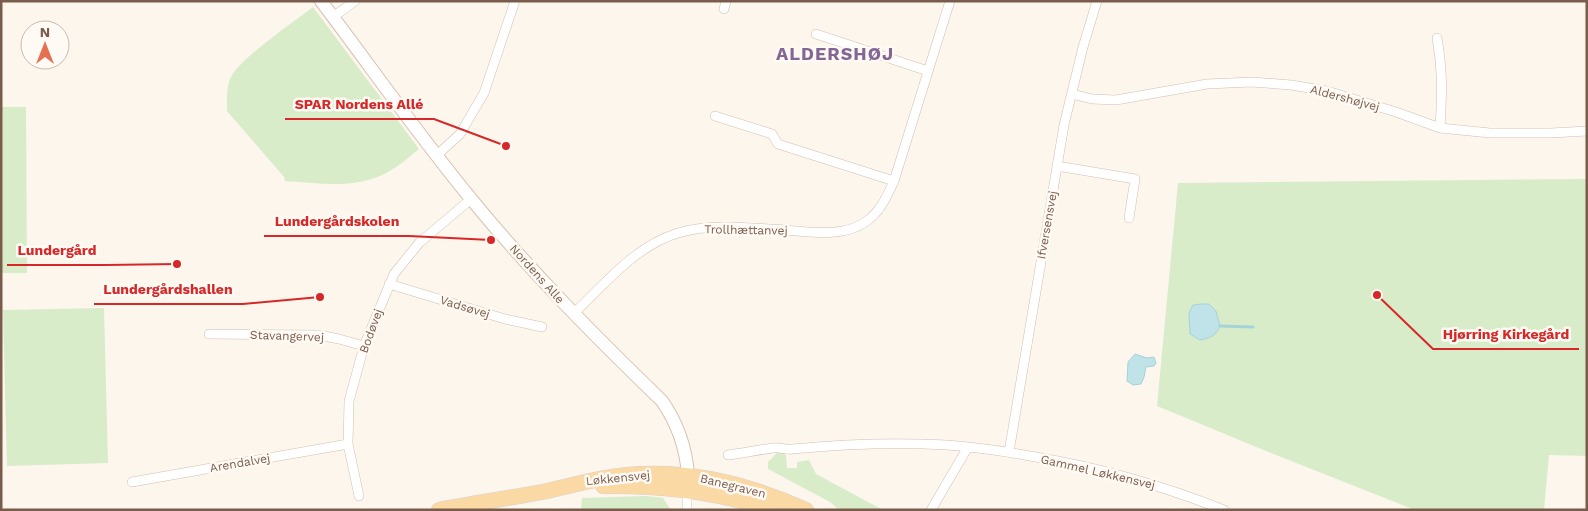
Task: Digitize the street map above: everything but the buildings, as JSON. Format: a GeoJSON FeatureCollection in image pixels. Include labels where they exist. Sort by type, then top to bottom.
{"type":"FeatureCollection","features":[{"type":"Feature","properties":{"kind":"main road","name":"Løkkensvej"},"geometry":{"type":"LineString","coordinates":[[439,510],[618,476],[641,474],[688,482]]}},
{"type":"Feature","properties":{"kind":"main road","name":"Banegraven"},"geometry":{"type":"LineString","coordinates":[[688,482],[718,480],[754,490],[806,510]]}},
{"type":"Feature","properties":{"kind":"main road","name":"Banegraven"},"geometry":{"type":"LineString","coordinates":[[688,482],[774,510]]}},
{"type":"Feature","properties":{"kind":"street","name":"Nordens Alle"},"geometry":{"type":"LineString","coordinates":[[321,1],[471,199],[523,260],[573,314],[670,412],[686,454],[688,482]]}},
{"type":"Feature","properties":{"kind":"street"},"geometry":{"type":"LineString","coordinates":[[333,17],[355,1]]}},
{"type":"Feature","properties":{"kind":"street"},"geometry":{"type":"LineString","coordinates":[[437,155],[460,134],[484,93],[515,1]]}},
{"type":"Feature","properties":{"kind":"street","name":"Trollhættanvej"},"geometry":{"type":"LineString","coordinates":[[573,314],[631,258],[644,249],[680,232],[708,228],[828,233],[846,231],[866,221],[882,206],[894,181],[950,1]]}},
{"type":"Feature","properties":{"kind":"street","name":"Ifversensvej"},"geometry":{"type":"LineString","coordinates":[[1009,452],[1064,125],[1083,47],[1098,1]]}},
{"type":"Feature","properties":{"kind":"street"},"geometry":{"type":"LineString","coordinates":[[816,34],[928,71]]}},
{"type":"Feature","properties":{"kind":"street"},"geometry":{"type":"LineString","coordinates":[[1437,38],[1442,64],[1440,128]]}},
{"type":"Feature","properties":{"kind":"street","name":"Aldershøjvej"},"geometry":{"type":"LineString","coordinates":[[1072,94],[1092,99],[1116,100],[1207,84],[1252,82],[1291,85],[1328,91],[1440,128],[1490,133],[1551,133],[1587,130]]}},
{"type":"Feature","properties":{"kind":"street"},"geometry":{"type":"LineString","coordinates":[[715,116],[772,134],[778,144],[894,181]]}},
{"type":"Feature","properties":{"kind":"street"},"geometry":{"type":"LineString","coordinates":[[1057,166],[1135,178],[1128,218]]}},
{"type":"Feature","properties":{"kind":"street","name":"Bodøvej"},"geometry":{"type":"LineString","coordinates":[[359,496],[348,444],[349,401],[364,346],[394,274],[419,243],[471,199]]}},
{"type":"Feature","properties":{"kind":"street","name":"Vadsøvej"},"geometry":{"type":"LineString","coordinates":[[389,284],[504,319],[542,327]]}},
{"type":"Feature","properties":{"kind":"street","name":"Stavangervej"},"geometry":{"type":"LineString","coordinates":[[209,334],[319,335],[340,338],[364,346]]}},
{"type":"Feature","properties":{"kind":"street","name":"Gammel Løkkensvej"},"geometry":{"type":"LineString","coordinates":[[728,455],[776,448],[788,450],[844,444],[893,443],[968,447],[1009,452],[1096,469],[1186,495],[1224,510]]}},
{"type":"Feature","properties":{"kind":"street","name":"Arendalvej"},"geometry":{"type":"LineString","coordinates":[[132,482],[348,444]]}},
{"type":"Feature","properties":{"kind":"street"},"geometry":{"type":"LineString","coordinates":[[931,510],[968,447]]}},
{"type":"Feature","properties":{"kind":"street"},"geometry":{"type":"LineString","coordinates":[[687,510],[688,482]]}},
{"type":"Feature","properties":{"kind":"green space"},"geometry":{"type":"Polygon","coordinates":[[[313,7],[419,149],[396,167],[376,178],[337,184],[284,181],[285,178],[227,111],[228,85],[236,70],[255,51],[313,7]]]}},
{"type":"Feature","properties":{"kind":"green space"},"geometry":{"type":"Polygon","coordinates":[[[1,107],[26,107],[27,273],[1,273],[1,107]]]}},
{"type":"Feature","properties":{"kind":"green space"},"geometry":{"type":"Polygon","coordinates":[[[1587,179],[1587,456],[1549,455],[1544,510],[1415,510],[1157,406],[1178,183],[1587,179]]]}},
{"type":"Feature","properties":{"kind":"green space"},"geometry":{"type":"Polygon","coordinates":[[[104,308],[108,463],[7,466],[3,310],[104,308]]]}},
{"type":"Feature","properties":{"kind":"green space"},"geometry":{"type":"Polygon","coordinates":[[[778,452],[786,455],[787,468],[797,468],[797,462],[809,460],[816,474],[883,510],[839,510],[830,502],[768,469],[768,462],[778,452]]]}},
{"type":"Feature","properties":{"kind":"green space"},"geometry":{"type":"Polygon","coordinates":[[[647,496],[663,498],[671,510],[581,510],[582,498],[647,496]]]}},
{"type":"Feature","properties":{"kind":"water"},"geometry":{"type":"Polygon","coordinates":[[[1209,304],[1216,311],[1220,326],[1212,336],[1200,340],[1190,334],[1189,313],[1193,305],[1209,304]]]}},
{"type":"Feature","properties":{"kind":"water"},"geometry":{"type":"Polygon","coordinates":[[[1135,354],[1147,358],[1154,357],[1156,363],[1154,366],[1146,367],[1141,384],[1133,385],[1127,381],[1128,362],[1135,354]]]}},
{"type":"Feature","properties":{"kind":"waterway"},"geometry":{"type":"LineString","coordinates":[[1220,326],[1253,327]]}},
{"type":"Feature","properties":{"kind":"place","name":"SPAR Nordens Allé"},"geometry":{"type":"Point","coordinates":[506,146]}},
{"type":"Feature","properties":{"kind":"place","name":"Lundergårdskolen"},"geometry":{"type":"Point","coordinates":[491,240]}},
{"type":"Feature","properties":{"kind":"place","name":"Lundergård"},"geometry":{"type":"Point","coordinates":[177,264]}},
{"type":"Feature","properties":{"kind":"place","name":"Hjørring Kirkegård"},"geometry":{"type":"Point","coordinates":[1377,295]}},
{"type":"Feature","properties":{"kind":"place","name":"Lundergårdshallen"},"geometry":{"type":"Point","coordinates":[320,297]}},
{"type":"Feature","properties":{"kind":"district","name":"ALDERSHØJ"},"geometry":{"type":"Point","coordinates":[835,54]}}]}
